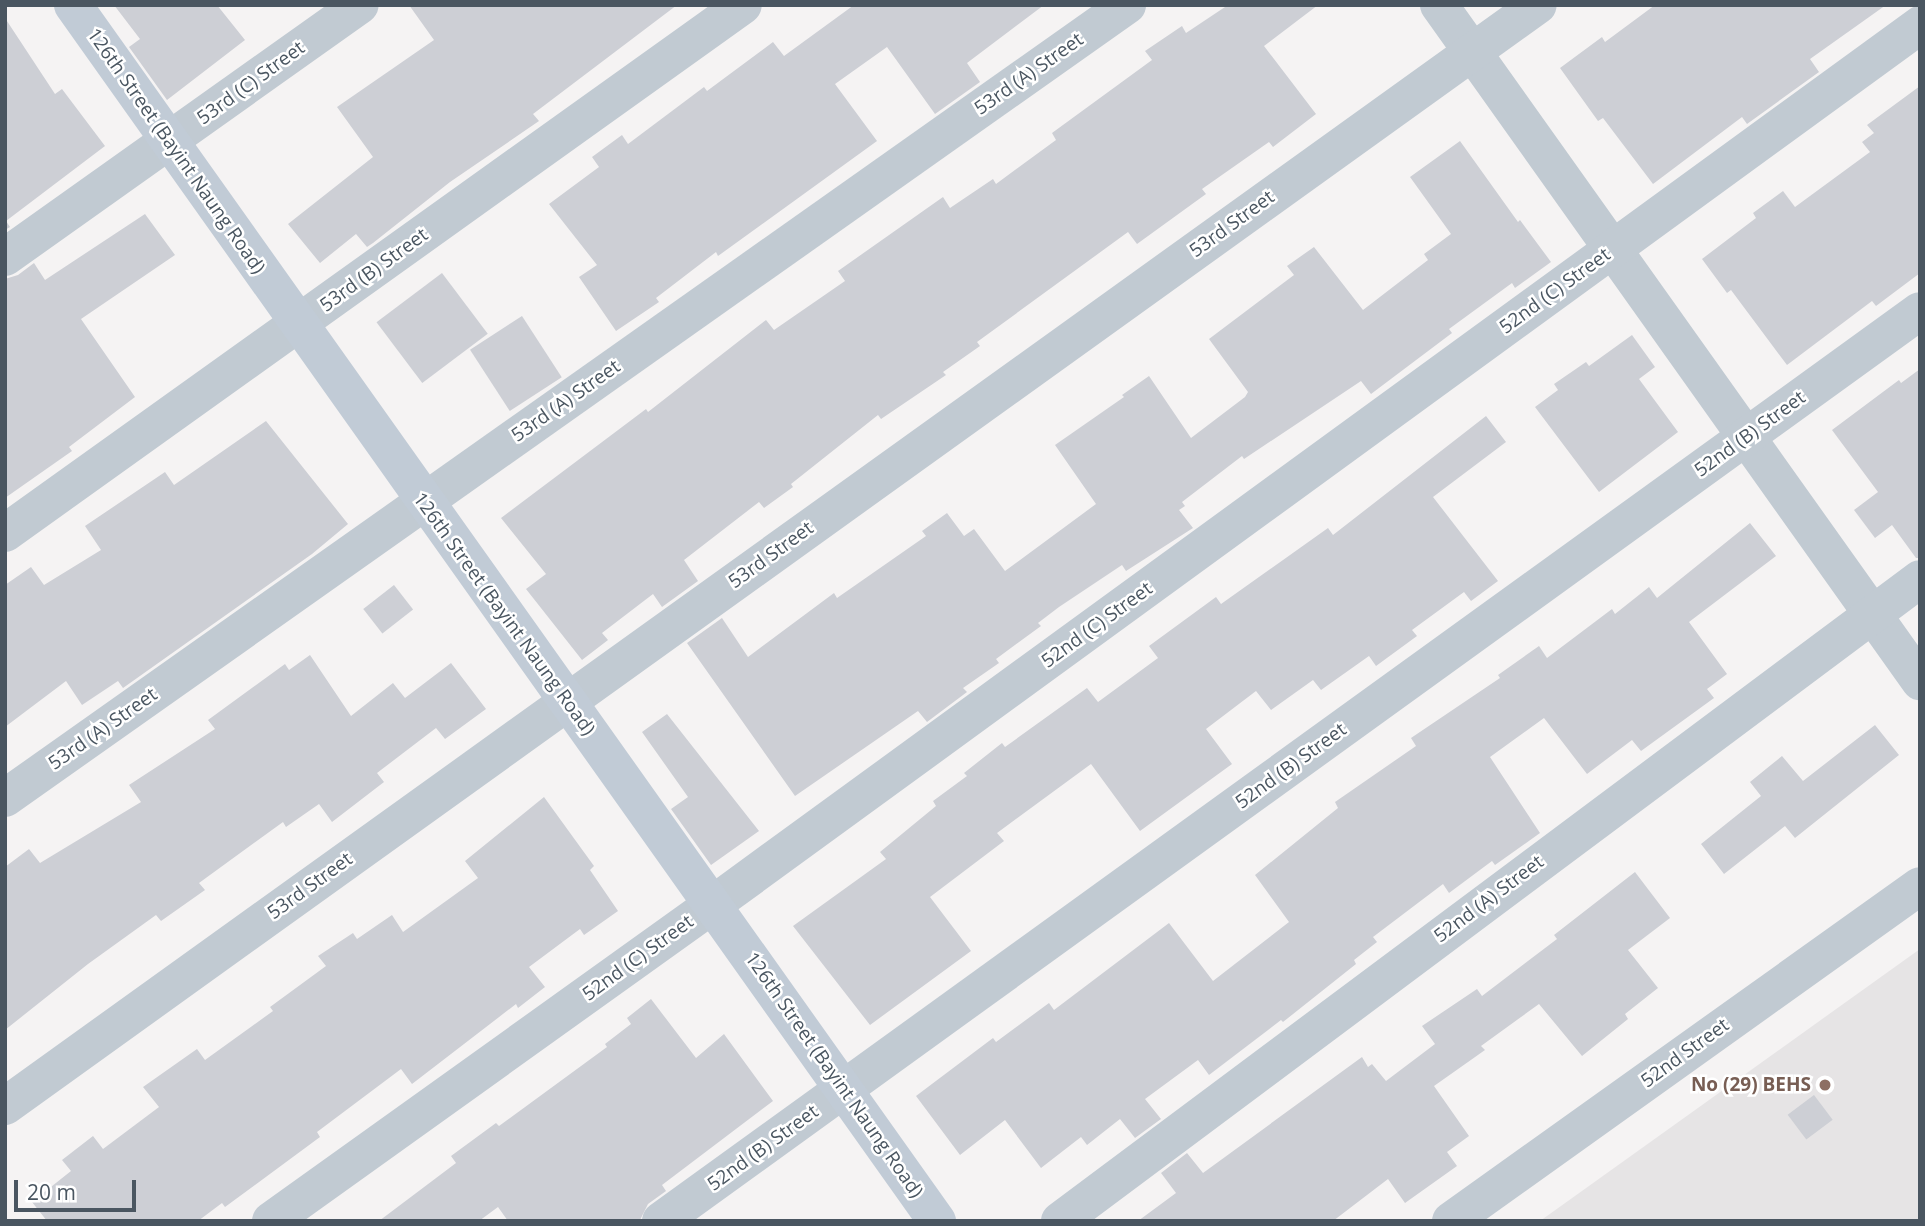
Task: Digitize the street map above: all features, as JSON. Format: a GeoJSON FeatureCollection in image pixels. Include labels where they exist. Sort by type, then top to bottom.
{"type":"FeatureCollection","features":[{"type":"Feature","properties":{"kind":"street","name":"126th Street (Bayint Naung Road)"},"geometry":{"type":"LineString","coordinates":[[73,5],[937,1221]]}},
{"type":"Feature","properties":{"kind":"street","name":"53rd (C) Street"},"geometry":{"type":"LineString","coordinates":[[5,257],[359,5]]}},
{"type":"Feature","properties":{"kind":"street","name":"53rd (B) Street"},"geometry":{"type":"LineString","coordinates":[[5,533],[743,5]]}},
{"type":"Feature","properties":{"kind":"street","name":"53rd (A) Street"},"geometry":{"type":"LineString","coordinates":[[5,798],[1127,5]]}},
{"type":"Feature","properties":{"kind":"street"},"geometry":{"type":"LineString","coordinates":[[1439,5],[1920,681]]}},
{"type":"Feature","properties":{"kind":"street","name":"53rd Street"},"geometry":{"type":"LineString","coordinates":[[5,1106],[1538,5]]}},
{"type":"Feature","properties":{"kind":"street","name":"52nd (C) Street"},"geometry":{"type":"LineString","coordinates":[[271,1221],[712,905],[1920,25]]}},
{"type":"Feature","properties":{"kind":"street","name":"52nd (B) Street"},"geometry":{"type":"LineString","coordinates":[[661,1221],[1920,311]]}},
{"type":"Feature","properties":{"kind":"street","name":"52nd (A) Street"},"geometry":{"type":"LineString","coordinates":[[1060,1221],[1920,579]]}},
{"type":"Feature","properties":{"kind":"street","name":"52nd Street"},"geometry":{"type":"LineString","coordinates":[[1451,1221],[1920,886]]}},
{"type":"Feature","properties":{"kind":"shaded area","name":"No (29) BEHS"},"geometry":{"type":"Polygon","coordinates":[[[1920,949],[1920,1221],[1540,1221],[1920,949]]]}},
{"type":"Feature","properties":{"kind":"building"},"geometry":{"type":"Polygon","coordinates":[[[114,5],[217,5],[245,40],[167,100],[129,47],[140,39],[114,5]]]}},
{"type":"Feature","properties":{"kind":"building"},"geometry":{"type":"Polygon","coordinates":[[[409,5],[677,5],[533,114],[539,121],[450,182],[373,243],[367,247],[356,234],[320,263],[288,224],[373,157],[337,107],[434,40],[409,5]]]}},
{"type":"Feature","properties":{"kind":"building"},"geometry":{"type":"Polygon","coordinates":[[[854,5],[1044,5],[967,63],[980,82],[935,114],[887,47],[835,84],[877,141],[718,256],[716,252],[656,298],[659,302],[616,331],[579,277],[597,265],[549,204],[599,167],[592,157],[622,135],[628,144],[704,87],[707,91],[773,42],[784,56],[854,5]]]}},
{"type":"Feature","properties":{"kind":"building"},"geometry":{"type":"Polygon","coordinates":[[[1228,5],[1318,5],[1264,46],[1316,114],[1273,147],[1269,142],[1202,189],[1206,194],[1137,244],[1128,232],[977,342],[980,346],[943,372],[946,375],[881,419],[878,415],[791,484],[793,487],[764,508],[759,502],[684,560],[698,581],[662,607],[653,594],[602,633],[608,640],[582,660],[526,589],[546,574],[501,518],[646,409],[648,412],[766,320],[774,330],[845,281],[838,271],[943,197],[950,208],[993,179],[996,184],[1056,140],[1052,133],[1152,60],[1145,51],[1182,26],[1186,33],[1228,5]]]}},
{"type":"Feature","properties":{"kind":"building"},"geometry":{"type":"Polygon","coordinates":[[[1655,5],[1886,5],[1810,59],[1819,72],[1747,124],[1742,117],[1653,184],[1603,118],[1598,121],[1560,68],[1602,37],[1605,42],[1655,5]]]}},
{"type":"Feature","properties":{"kind":"building"},"geometry":{"type":"Polygon","coordinates":[[[5,18],[55,94],[62,89],[105,146],[6,221],[10,227],[5,230],[5,18]]]}},
{"type":"Feature","properties":{"kind":"building"},"geometry":{"type":"Polygon","coordinates":[[[1920,86],[1920,273],[1876,306],[1872,301],[1787,365],[1731,290],[1727,293],[1702,259],[1756,218],[1753,213],[1783,191],[1795,207],[1870,152],[1862,142],[1874,133],[1867,125],[1920,86]]]}},
{"type":"Feature","properties":{"kind":"building"},"geometry":{"type":"Polygon","coordinates":[[[1460,141],[1518,222],[1520,220],[1551,262],[1515,288],[1512,283],[1449,329],[1452,333],[1371,394],[1361,381],[1244,459],[1242,456],[1182,502],[1185,506],[1179,510],[1193,528],[1126,571],[1122,565],[1059,607],[1038,623],[1041,626],[996,659],[999,663],[963,688],[967,692],[927,722],[918,711],[795,796],[687,643],[722,618],[748,657],[834,593],[837,598],[926,536],[922,531],[947,513],[964,536],[974,529],[1005,571],[1096,504],[1055,445],[1124,397],[1122,395],[1149,376],[1191,438],[1245,397],[1248,392],[1209,339],[1294,275],[1287,266],[1314,247],[1363,310],[1428,260],[1424,254],[1451,234],[1410,177],[1460,141]]]}},
{"type":"Feature","properties":{"kind":"building"},"geometry":{"type":"Polygon","coordinates":[[[145,214],[175,255],[81,319],[135,397],[69,447],[72,451],[5,498],[5,279],[18,275],[34,263],[45,280],[145,214]]]}},
{"type":"Feature","properties":{"kind":"building"},"geometry":{"type":"Polygon","coordinates":[[[442,273],[488,334],[422,383],[377,322],[442,273]]]}},
{"type":"Feature","properties":{"kind":"building"},"geometry":{"type":"Polygon","coordinates":[[[522,316],[562,377],[510,411],[470,350],[522,316]]]}},
{"type":"Feature","properties":{"kind":"building"},"geometry":{"type":"Polygon","coordinates":[[[1632,335],[1655,367],[1639,379],[1678,432],[1599,492],[1535,407],[1558,390],[1554,384],[1586,362],[1589,366],[1632,335]]]}},
{"type":"Feature","properties":{"kind":"building"},"geometry":{"type":"Polygon","coordinates":[[[1920,369],[1920,558],[1916,558],[1892,525],[1875,538],[1854,510],[1878,492],[1832,430],[1899,380],[1901,383],[1920,369]]]}},
{"type":"Feature","properties":{"kind":"building"},"geometry":{"type":"Polygon","coordinates":[[[1486,416],[1506,442],[1433,497],[1498,581],[1471,601],[1464,592],[1412,630],[1417,636],[1376,666],[1369,656],[1321,690],[1313,680],[1271,710],[1256,691],[1206,729],[1232,764],[1140,831],[1091,764],[997,833],[1004,841],[930,897],[971,951],[870,1025],[793,926],[886,859],[880,852],[936,806],[933,801],[967,776],[964,773],[1002,743],[1005,747],[1087,688],[1098,702],[1158,658],[1149,646],[1216,597],[1221,604],[1328,528],[1333,535],[1486,416]]]}},
{"type":"Feature","properties":{"kind":"building"},"geometry":{"type":"Polygon","coordinates":[[[266,421],[348,524],[312,554],[123,688],[118,681],[82,705],[66,681],[5,727],[5,585],[31,567],[44,585],[101,550],[85,526],[165,472],[174,485],[266,421]]]}},
{"type":"Feature","properties":{"kind":"building"},"geometry":{"type":"Polygon","coordinates":[[[1750,523],[1776,556],[1689,622],[1727,674],[1707,689],[1714,698],[1641,751],[1632,740],[1587,774],[1544,718],[1490,757],[1540,833],[1495,865],[1492,861],[1449,893],[1443,884],[1373,937],[1377,942],[1354,960],[1356,964],[1283,1022],[1281,1020],[1209,1075],[1198,1060],[1145,1099],[1161,1119],[1135,1138],[1120,1119],[1087,1145],[1081,1137],[1041,1168],[1005,1120],[960,1155],[916,1096],[993,1038],[996,1042],[1049,1003],[1054,1010],[1169,923],[1213,981],[1289,922],[1255,875],[1338,808],[1335,802],[1416,746],[1411,738],[1500,678],[1498,675],[1539,646],[1547,658],[1612,609],[1615,614],[1649,587],[1657,598],[1750,523]]]}},
{"type":"Feature","properties":{"kind":"building"},"geometry":{"type":"Polygon","coordinates":[[[394,585],[413,609],[382,633],[363,609],[394,585]]]}},
{"type":"Feature","properties":{"kind":"building"},"geometry":{"type":"Polygon","coordinates":[[[310,655],[351,716],[393,683],[405,698],[451,663],[486,709],[445,739],[436,728],[377,773],[384,782],[332,822],[319,804],[286,827],[283,822],[199,883],[205,890],[161,921],[156,915],[88,964],[5,1030],[5,867],[29,849],[40,863],[141,802],[129,785],[215,729],[208,720],[285,664],[289,670],[310,655]]]}},
{"type":"Feature","properties":{"kind":"building"},"geometry":{"type":"Polygon","coordinates":[[[667,714],[759,831],[711,865],[671,809],[688,797],[642,732],[667,714]]]}},
{"type":"Feature","properties":{"kind":"building"},"geometry":{"type":"Polygon","coordinates":[[[1875,725],[1899,755],[1795,838],[1785,826],[1724,874],[1701,844],[1761,796],[1750,782],[1782,756],[1803,781],[1875,725]]]}},
{"type":"Feature","properties":{"kind":"building"},"geometry":{"type":"Polygon","coordinates":[[[544,797],[594,866],[590,870],[618,911],[584,935],[580,929],[529,967],[545,987],[518,1008],[516,1004],[412,1084],[401,1069],[317,1132],[320,1137],[225,1207],[222,1203],[198,1221],[47,1221],[32,1202],[71,1171],[62,1160],[93,1136],[103,1149],[159,1107],[143,1087],[197,1049],[205,1060],[273,1011],[270,1007],[326,966],[318,956],[353,933],[357,939],[392,915],[403,932],[478,878],[465,861],[544,797]]]}},
{"type":"Feature","properties":{"kind":"building"},"geometry":{"type":"Polygon","coordinates":[[[1635,872],[1670,918],[1628,950],[1658,988],[1625,1014],[1628,1019],[1582,1056],[1539,1004],[1481,1046],[1485,1050],[1434,1086],[1469,1136],[1447,1152],[1457,1166],[1405,1203],[1388,1179],[1333,1221],[1138,1221],[1176,1193],[1161,1173],[1187,1153],[1203,1173],[1362,1057],[1368,1067],[1372,1064],[1386,1081],[1435,1044],[1422,1026],[1477,989],[1482,996],[1557,939],[1554,935],[1635,872]]]}},
{"type":"Feature","properties":{"kind":"building"},"geometry":{"type":"Polygon","coordinates":[[[651,999],[696,1058],[724,1034],[773,1101],[662,1185],[666,1191],[648,1204],[640,1220],[508,1221],[498,1207],[479,1221],[379,1221],[456,1163],[451,1156],[496,1123],[499,1126],[607,1047],[605,1044],[631,1024],[627,1018],[651,999]]]}},
{"type":"Feature","properties":{"kind":"building"},"geometry":{"type":"Polygon","coordinates":[[[1814,1095],[1833,1120],[1806,1140],[1788,1115],[1814,1095]]]}},
{"type":"Feature","properties":{"kind":"place","name":"No (29) BEHS"},"geometry":{"type":"Point","coordinates":[1825,1085]}}]}
